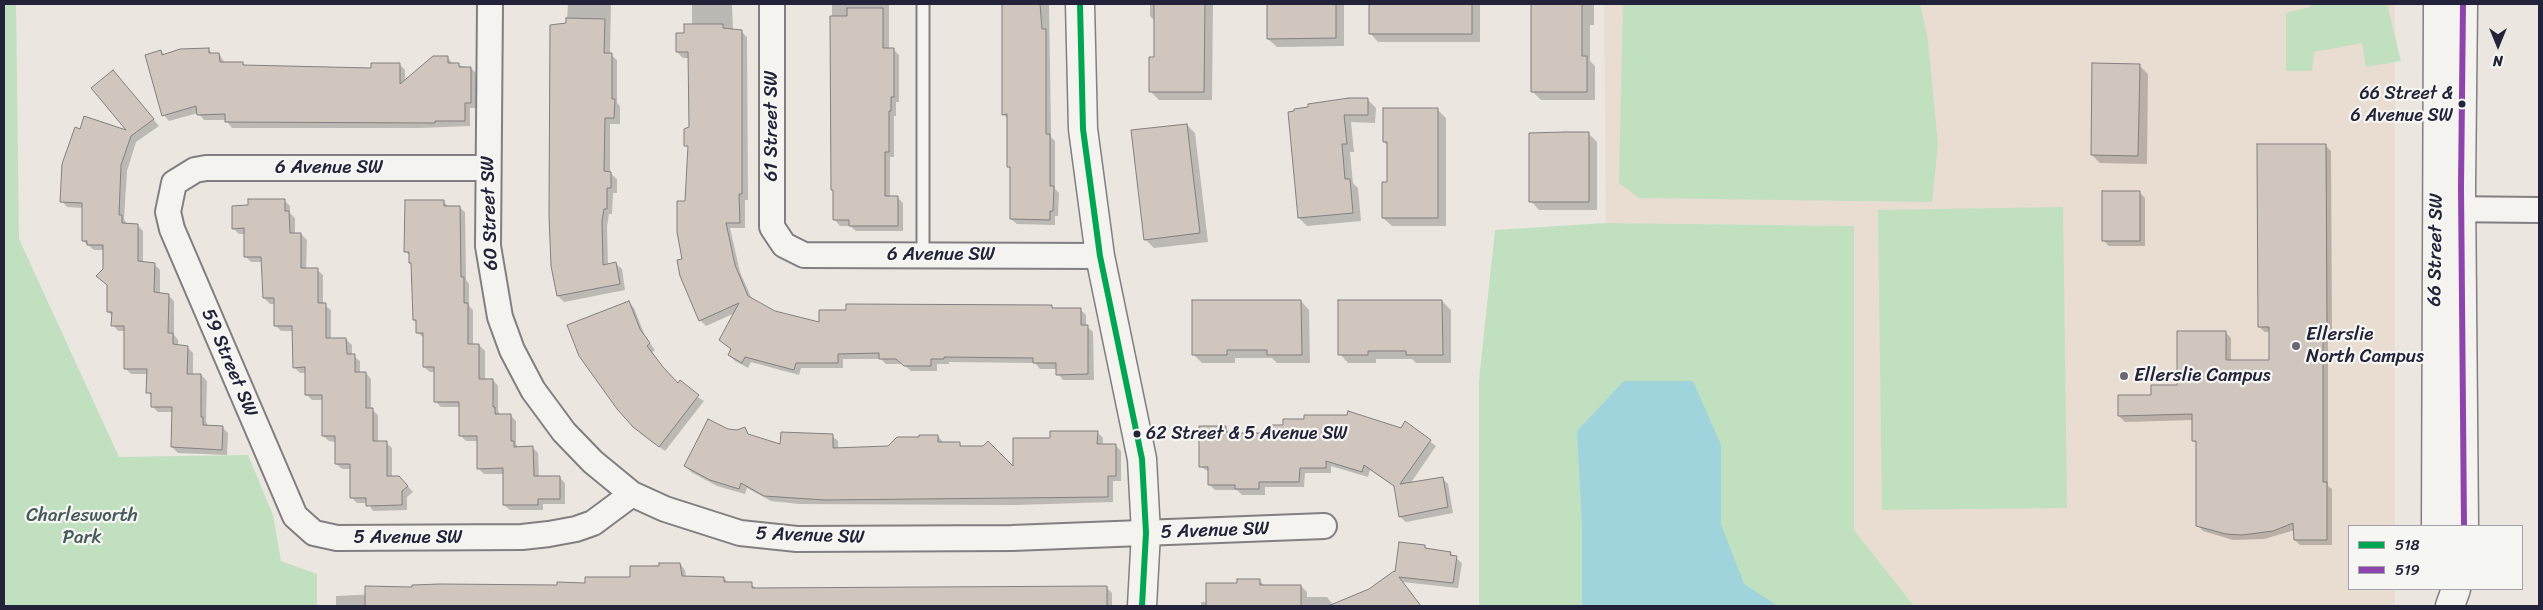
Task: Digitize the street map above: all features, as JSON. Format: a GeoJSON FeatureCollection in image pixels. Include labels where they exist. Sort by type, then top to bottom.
{"type":"FeatureCollection","features":[{"type":"Feature","properties":{"kind":"main road"},"geometry":{"type":"LineString","coordinates":[[1080,4],[1083,129],[1100,256],[1142,459],[1146,533],[1142,606]]}},
{"type":"Feature","properties":{"kind":"main road","name":"66 Street SW"},"geometry":{"type":"LineString","coordinates":[[2438,4],[2464,525]]}},
{"type":"Feature","properties":{"kind":"main road","name":"66 Street SW"},"geometry":{"type":"LineString","coordinates":[[2436,525],[2449,209],[2463,4]]}},
{"type":"Feature","properties":{"kind":"main road"},"geometry":{"type":"LineString","coordinates":[[2443,590],[2449,606]]}},
{"type":"Feature","properties":{"kind":"main road"},"geometry":{"type":"LineString","coordinates":[[2449,606],[2456,590]]}},
{"type":"Feature","properties":{"kind":"street","name":"60 Street SW"},"geometry":{"type":"LineString","coordinates":[[490,4],[488,246],[500,318],[512,350],[533,390],[564,432],[592,462],[632,494]]}},
{"type":"Feature","properties":{"kind":"street","name":"61 Street SW"},"geometry":{"type":"LineString","coordinates":[[772,4],[772,227],[784,244]]}},
{"type":"Feature","properties":{"kind":"street","name":"6 Avenue SW"},"geometry":{"type":"LineString","coordinates":[[174,184],[195,170],[206,168],[488,168]]}},
{"type":"Feature","properties":{"kind":"street","name":"59 Street SW"},"geometry":{"type":"LineString","coordinates":[[174,184],[168,212],[172,229],[295,516],[314,533]]}},
{"type":"Feature","properties":{"kind":"street"},"geometry":{"type":"LineString","coordinates":[[2449,209],[2539,210]]}},
{"type":"Feature","properties":{"kind":"street","name":"6 Avenue SW"},"geometry":{"type":"LineString","coordinates":[[784,244],[804,255],[1100,256]]}},
{"type":"Feature","properties":{"kind":"street","name":"5 Avenue SW"},"geometry":{"type":"LineString","coordinates":[[314,533],[336,538],[522,537],[549,534],[576,529],[593,522],[632,494],[704,523],[767,537],[1012,538],[1324,526]]}},
{"type":"Feature","properties":{"kind":"lane"},"geometry":{"type":"LineString","coordinates":[[923,4],[923,255]]}},
{"type":"Feature","properties":{"kind":"shaded area","name":"Ellerslie Campus"},"geometry":{"type":"Polygon","coordinates":[[[1604,4],[2395,4],[2395,525],[2348,525],[2348,590],[2395,590],[2395,606],[1914,606],[1854,530],[1854,226],[1606,223],[1604,4]]]}},
{"type":"Feature","properties":{"kind":"green space","name":"Charlesworth Park"},"geometry":{"type":"Polygon","coordinates":[[[4,4],[16,4],[19,239],[119,457],[248,455],[273,515],[281,561],[317,574],[317,606],[4,606],[4,4]]]}},
{"type":"Feature","properties":{"kind":"green space"},"geometry":{"type":"Polygon","coordinates":[[[1623,4],[1920,4],[1928,41],[1938,144],[1932,202],[1639,198],[1619,183],[1623,4]]]}},
{"type":"Feature","properties":{"kind":"green space"},"geometry":{"type":"Polygon","coordinates":[[[2310,4],[2387,4],[2401,61],[2366,67],[2362,43],[2314,52],[2312,71],[2286,71],[2286,13],[2310,7],[2310,4]]]}},
{"type":"Feature","properties":{"kind":"green space"},"geometry":{"type":"Polygon","coordinates":[[[2063,207],[2067,508],[1882,510],[1878,210],[2063,207]]]}},
{"type":"Feature","properties":{"kind":"green space"},"geometry":{"type":"Polygon","coordinates":[[[1606,223],[1854,226],[1854,530],[1914,606],[1479,606],[1479,380],[1495,230],[1606,223]]]}},
{"type":"Feature","properties":{"kind":"water"},"geometry":{"type":"Polygon","coordinates":[[[1624,381],[1693,381],[1721,445],[1721,524],[1744,584],[1778,606],[1582,606],[1582,524],[1577,431],[1624,381]]]}},
{"type":"Feature","properties":{"kind":"building"},"geometry":{"type":"Polygon","coordinates":[[[1002,4],[1040,4],[1042,29],[1046,29],[1046,134],[1050,134],[1050,186],[1054,186],[1053,211],[1050,211],[1050,220],[1010,219],[1010,167],[1007,167],[1007,114],[1002,115],[1002,4]]]}},
{"type":"Feature","properties":{"kind":"building"},"geometry":{"type":"Polygon","coordinates":[[[1154,4],[1205,4],[1204,92],[1149,92],[1149,57],[1154,57],[1154,4]]]}},
{"type":"Feature","properties":{"kind":"building"},"geometry":{"type":"Polygon","coordinates":[[[1267,4],[1336,4],[1336,38],[1267,39],[1267,4]]]}},
{"type":"Feature","properties":{"kind":"building"},"geometry":{"type":"Polygon","coordinates":[[[1369,4],[1472,4],[1472,34],[1369,34],[1369,4]]]}},
{"type":"Feature","properties":{"kind":"building"},"geometry":{"type":"Polygon","coordinates":[[[1531,4],[1582,4],[1582,56],[1587,56],[1587,92],[1531,92],[1531,4]]]}},
{"type":"Feature","properties":{"kind":"building"},"geometry":{"type":"Polygon","coordinates":[[[847,8],[883,8],[883,48],[894,48],[894,97],[891,97],[891,111],[889,111],[889,152],[885,152],[885,196],[898,196],[898,226],[849,226],[849,220],[833,220],[833,190],[831,190],[830,16],[847,16],[847,8]]]}},
{"type":"Feature","properties":{"kind":"building"},"geometry":{"type":"Polygon","coordinates":[[[566,18],[605,19],[604,53],[612,53],[612,99],[615,99],[614,118],[605,118],[604,171],[611,172],[611,188],[607,188],[607,209],[604,209],[602,221],[603,265],[616,262],[620,284],[557,296],[551,266],[549,215],[550,25],[566,23],[566,18]]]}},
{"type":"Feature","properties":{"kind":"building"},"geometry":{"type":"Polygon","coordinates":[[[684,24],[723,24],[723,28],[742,30],[742,194],[739,194],[740,223],[726,223],[735,265],[748,296],[775,311],[819,322],[819,310],[846,310],[846,304],[1052,305],[1052,308],[1081,308],[1081,325],[1088,325],[1088,374],[1056,375],[1056,363],[1033,363],[1033,358],[944,357],[944,359],[931,359],[931,366],[904,366],[896,359],[879,359],[879,353],[838,354],[838,363],[796,363],[794,370],[745,357],[742,363],[728,355],[731,349],[719,340],[739,303],[699,321],[680,276],[677,260],[682,259],[677,232],[677,201],[685,201],[688,146],[684,146],[684,129],[689,127],[688,52],[676,52],[676,33],[684,33],[684,24]]]}},
{"type":"Feature","properties":{"kind":"building"},"geometry":{"type":"Polygon","coordinates":[[[209,48],[209,53],[219,53],[220,62],[243,62],[243,65],[371,68],[371,63],[400,63],[400,84],[433,56],[448,56],[448,63],[459,63],[459,67],[471,67],[471,103],[465,103],[465,121],[435,121],[435,123],[225,122],[225,114],[197,115],[196,106],[162,116],[145,55],[161,50],[162,55],[180,49],[209,48]]]}},
{"type":"Feature","properties":{"kind":"building"},"geometry":{"type":"Polygon","coordinates":[[[2092,63],[2140,64],[2138,156],[2091,155],[2092,63]]]}},
{"type":"Feature","properties":{"kind":"building"},"geometry":{"type":"Polygon","coordinates":[[[113,70],[154,119],[131,136],[121,165],[119,215],[122,215],[122,223],[138,224],[138,261],[155,263],[154,292],[169,294],[168,333],[173,333],[173,344],[188,346],[187,374],[201,374],[201,417],[203,417],[203,425],[223,426],[222,450],[171,447],[172,407],[151,407],[151,393],[146,393],[147,369],[124,369],[124,326],[111,326],[112,312],[107,312],[107,285],[96,276],[103,269],[103,245],[87,245],[87,241],[82,241],[82,203],[60,202],[62,164],[75,127],[80,129],[84,116],[126,130],[91,88],[113,70]]]}},
{"type":"Feature","properties":{"kind":"building"},"geometry":{"type":"Polygon","coordinates":[[[1349,98],[1368,98],[1368,115],[1344,115],[1347,144],[1342,144],[1345,179],[1350,179],[1353,213],[1298,218],[1288,112],[1308,107],[1308,104],[1349,98]]]}},
{"type":"Feature","properties":{"kind":"building"},"geometry":{"type":"Polygon","coordinates":[[[1383,108],[1438,108],[1438,218],[1382,218],[1382,182],[1387,182],[1387,142],[1383,142],[1383,108]]]}},
{"type":"Feature","properties":{"kind":"building"},"geometry":{"type":"Polygon","coordinates":[[[1187,124],[1200,233],[1144,240],[1131,130],[1187,124]]]}},
{"type":"Feature","properties":{"kind":"building"},"geometry":{"type":"Polygon","coordinates":[[[1589,132],[1589,202],[1529,202],[1529,133],[1589,132]]]}},
{"type":"Feature","properties":{"kind":"building","name":"Ellerslie North Campus"},"geometry":{"type":"Polygon","coordinates":[[[2257,144],[2326,144],[2327,327],[2323,327],[2323,482],[2327,482],[2327,540],[2294,540],[2293,523],[2273,531],[2242,535],[2226,534],[2196,526],[2196,441],[2192,441],[2192,414],[2118,416],[2118,395],[2151,395],[2151,385],[2177,385],[2177,331],[2226,331],[2226,360],[2269,360],[2269,327],[2258,327],[2257,144]]]}},
{"type":"Feature","properties":{"kind":"building"},"geometry":{"type":"Polygon","coordinates":[[[2102,191],[2140,191],[2140,241],[2102,241],[2102,191]]]}},
{"type":"Feature","properties":{"kind":"building"},"geometry":{"type":"Polygon","coordinates":[[[248,199],[285,199],[285,211],[289,211],[290,233],[301,233],[301,268],[318,268],[318,303],[326,303],[326,338],[346,338],[347,354],[355,354],[355,372],[366,372],[366,408],[373,408],[373,441],[387,441],[387,476],[399,476],[408,486],[402,491],[402,505],[366,506],[366,498],[350,498],[350,464],[335,464],[335,436],[322,436],[322,395],[305,395],[305,367],[293,368],[292,326],[274,326],[274,298],[263,298],[261,257],[244,257],[244,228],[232,229],[232,206],[248,205],[248,199]]]}},
{"type":"Feature","properties":{"kind":"building"},"geometry":{"type":"Polygon","coordinates":[[[405,200],[444,200],[444,206],[460,206],[461,277],[464,277],[464,303],[468,303],[468,344],[479,344],[479,379],[493,379],[493,407],[495,407],[495,414],[511,414],[511,441],[514,441],[514,447],[533,446],[534,476],[560,476],[560,499],[538,499],[538,505],[503,505],[503,468],[477,469],[477,436],[459,436],[459,402],[434,402],[434,367],[423,367],[423,333],[416,333],[416,320],[413,320],[411,263],[409,263],[409,252],[404,252],[405,200]]]}},
{"type":"Feature","properties":{"kind":"building"},"geometry":{"type":"Polygon","coordinates":[[[1192,300],[1301,300],[1302,355],[1267,355],[1267,350],[1227,350],[1227,355],[1192,355],[1192,300]]]}},
{"type":"Feature","properties":{"kind":"building"},"geometry":{"type":"Polygon","coordinates":[[[1338,300],[1442,300],[1443,355],[1406,355],[1406,351],[1368,351],[1368,355],[1338,355],[1338,300]]]}},
{"type":"Feature","properties":{"kind":"building"},"geometry":{"type":"Polygon","coordinates":[[[629,301],[640,329],[650,343],[647,346],[678,383],[680,380],[699,395],[659,447],[633,427],[617,409],[579,356],[567,325],[629,301]]]}},
{"type":"Feature","properties":{"kind":"building"},"geometry":{"type":"Polygon","coordinates":[[[1348,411],[1401,428],[1405,421],[1431,440],[1400,484],[1443,477],[1448,507],[1399,517],[1394,486],[1364,465],[1362,472],[1326,461],[1326,468],[1300,468],[1299,482],[1259,482],[1259,489],[1235,489],[1235,485],[1208,485],[1208,467],[1199,467],[1199,426],[1226,426],[1226,432],[1231,433],[1269,433],[1269,425],[1283,425],[1283,419],[1304,419],[1304,415],[1347,415],[1348,411]]]}},
{"type":"Feature","properties":{"kind":"building"},"geometry":{"type":"Polygon","coordinates":[[[708,419],[728,429],[737,430],[745,427],[748,434],[780,444],[781,432],[833,434],[833,448],[888,446],[897,437],[919,437],[919,435],[938,435],[938,442],[960,442],[960,446],[983,446],[988,441],[1013,466],[1013,438],[1050,438],[1050,431],[1098,431],[1097,444],[1116,444],[1116,476],[1108,476],[1108,497],[825,500],[764,496],[741,483],[739,489],[710,480],[684,466],[708,419]]]}},
{"type":"Feature","properties":{"kind":"building"},"geometry":{"type":"Polygon","coordinates":[[[1399,542],[1425,545],[1425,548],[1451,552],[1450,555],[1457,556],[1453,583],[1399,577],[1421,606],[1328,606],[1369,589],[1395,572],[1399,542]]]}},
{"type":"Feature","properties":{"kind":"building"},"geometry":{"type":"Polygon","coordinates":[[[659,563],[680,563],[682,576],[724,577],[724,582],[752,582],[752,588],[1107,586],[1107,606],[365,606],[365,586],[412,587],[412,585],[440,584],[557,585],[557,582],[585,583],[585,577],[630,577],[630,566],[659,566],[659,563]]]}},
{"type":"Feature","properties":{"kind":"building"},"geometry":{"type":"Polygon","coordinates":[[[1237,579],[1260,579],[1260,585],[1301,585],[1301,606],[1206,606],[1206,583],[1237,583],[1237,579]]]}},
{"type":"Feature","properties":{"kind":"transit line","name":"518"},"geometry":{"type":"LineString","coordinates":[[1080,4],[1083,129],[1100,256],[1142,459],[1146,533],[1142,606]]}},
{"type":"Feature","properties":{"kind":"transit line","name":"519"},"geometry":{"type":"LineString","coordinates":[[2463,4],[2461,187],[2464,525]]}},
{"type":"Feature","properties":{"kind":"place","name":"66 Street & 6 Avenue SW"},"geometry":{"type":"Point","coordinates":[2462,104]}},
{"type":"Feature","properties":{"kind":"place","name":"Ellerslie North Campus"},"geometry":{"type":"Point","coordinates":[2296,346]}},
{"type":"Feature","properties":{"kind":"place","name":"Ellerslie Campus"},"geometry":{"type":"Point","coordinates":[2124,376]}},
{"type":"Feature","properties":{"kind":"place","name":"62 Street & 5 Avenue SW"},"geometry":{"type":"Point","coordinates":[1137,434]}}]}
